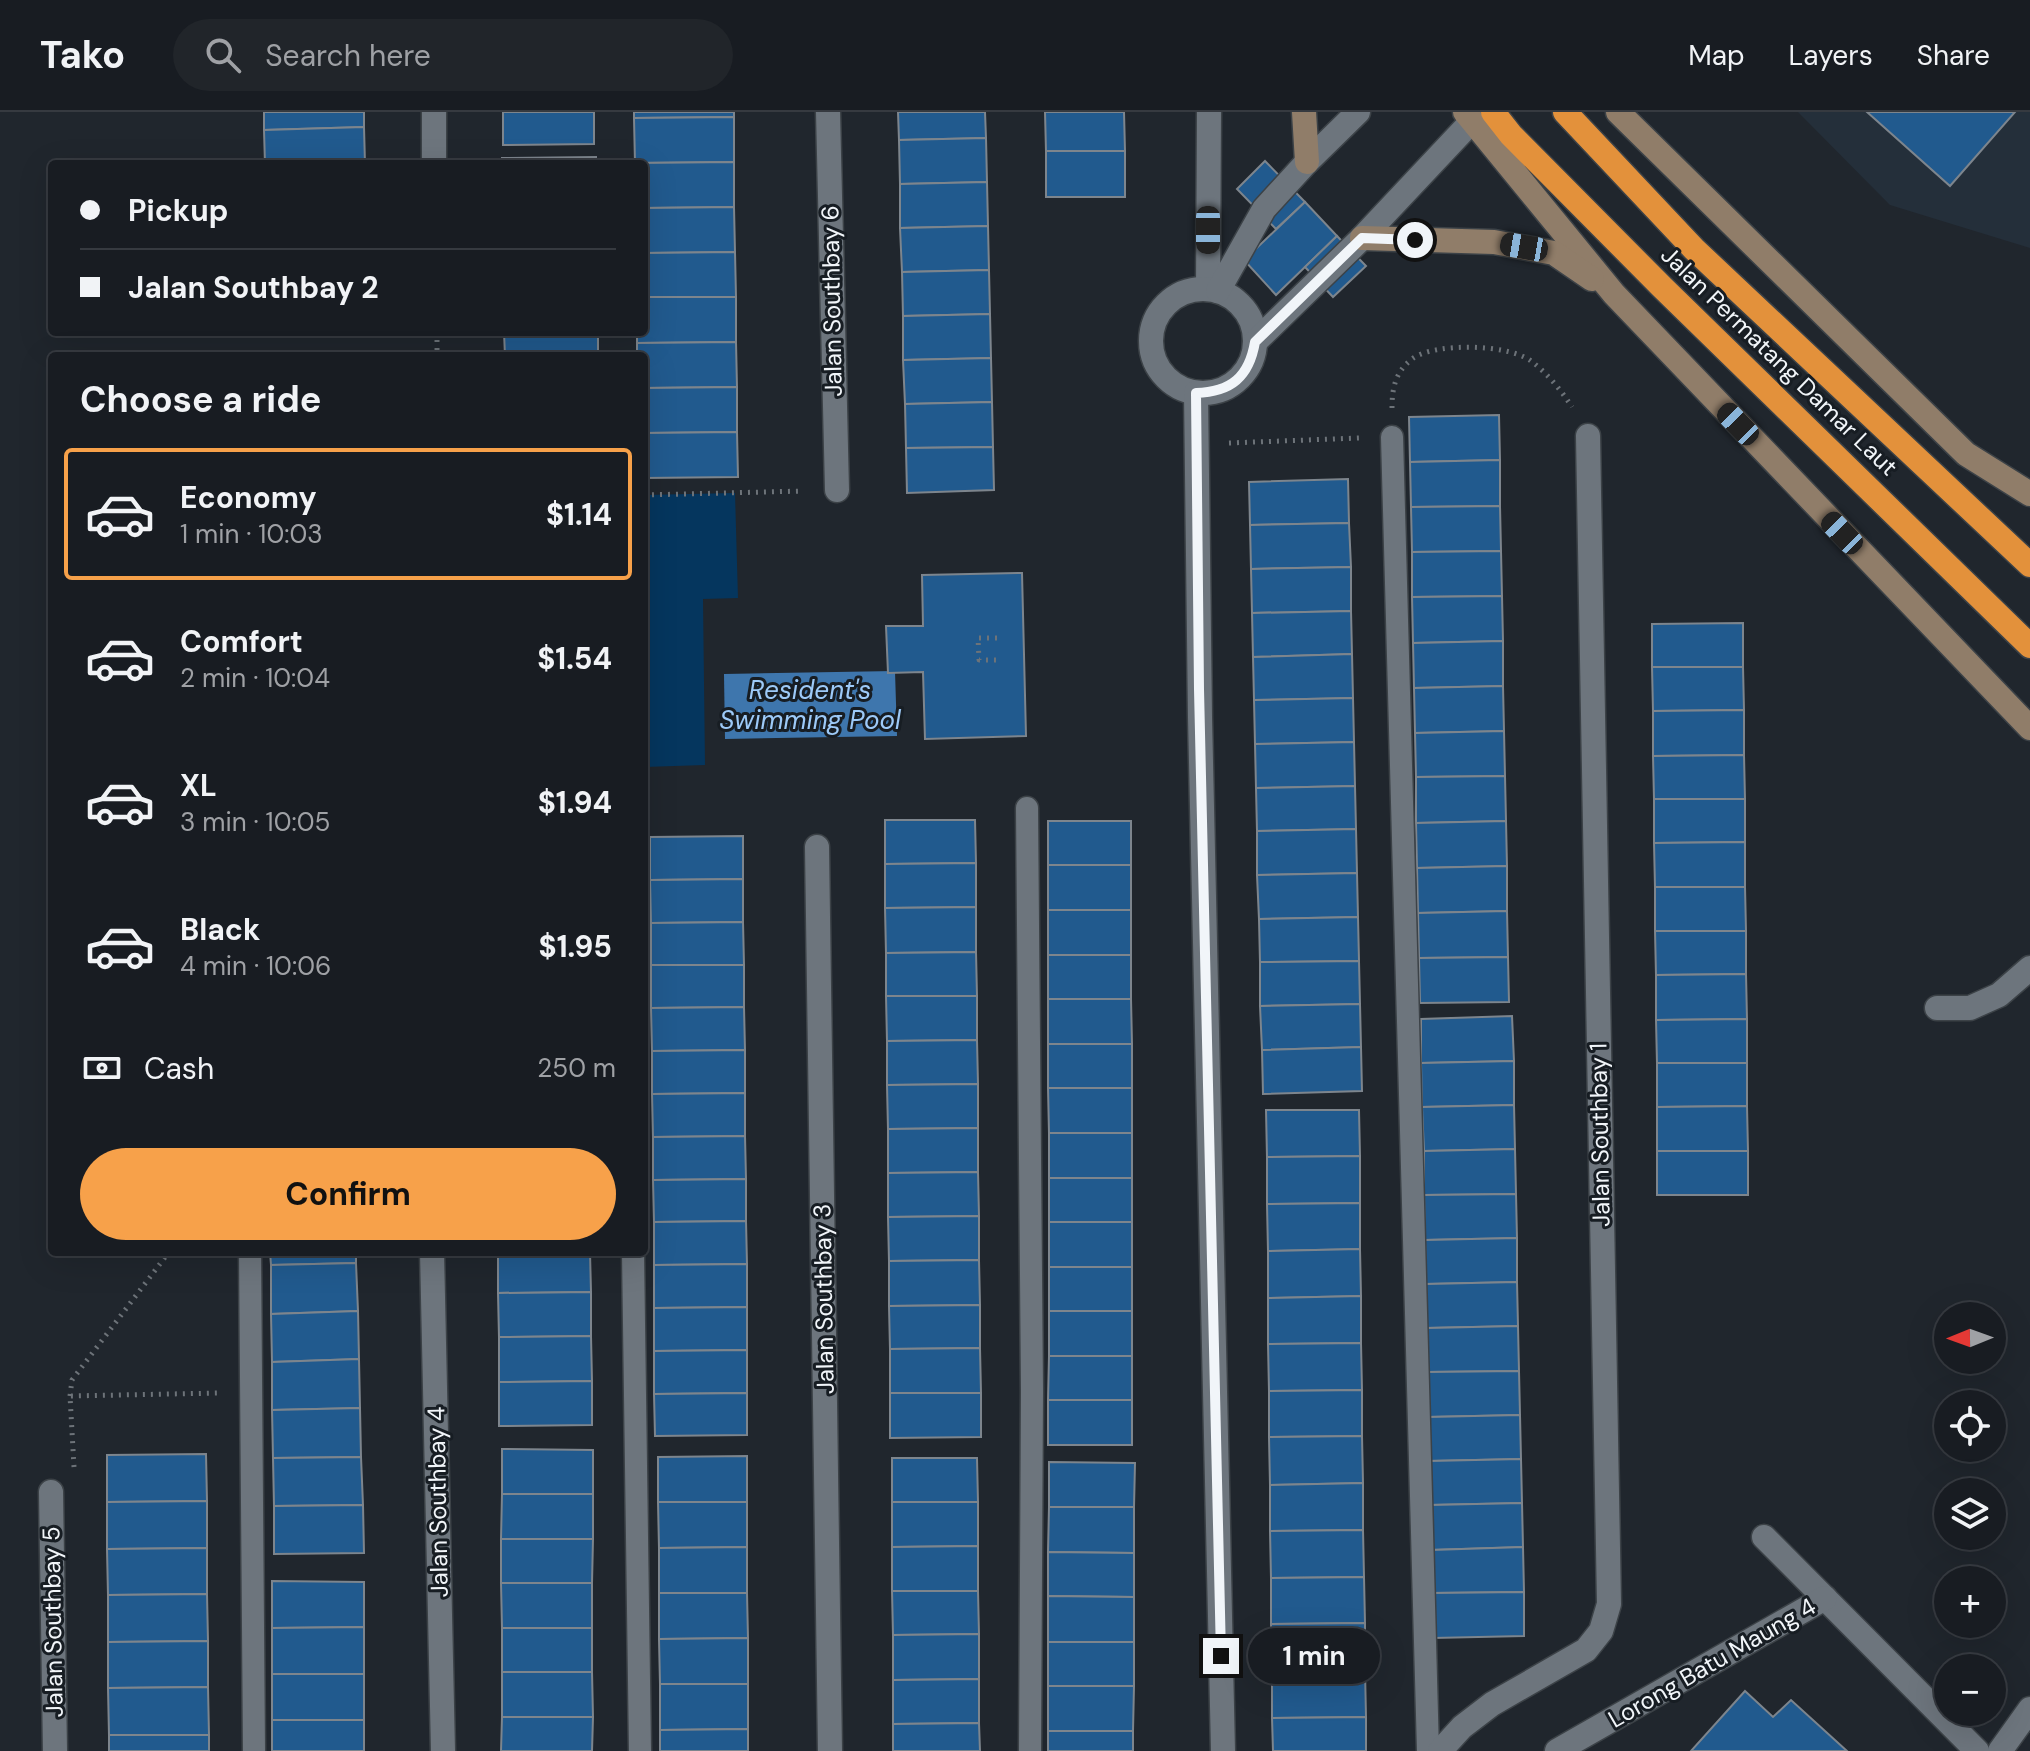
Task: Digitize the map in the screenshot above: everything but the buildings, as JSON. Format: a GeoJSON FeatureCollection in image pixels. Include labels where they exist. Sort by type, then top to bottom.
{"type":"FeatureCollection","features":[{"type":"Feature","properties":{"kind":"highway","name":"Jalan Permatang Damar Laut"},"geometry":{"type":"LineString","coordinates":[[1565,112],[1694,249],[2030,565]]}},
{"type":"Feature","properties":{"kind":"highway","name":"Jalan Permatang Damar Laut"},"geometry":{"type":"LineString","coordinates":[[1478,114],[1511,135],[2030,646]]}},
{"type":"Feature","properties":{"kind":"main road"},"geometry":{"type":"LineString","coordinates":[[1304,112],[1307,162]]}},
{"type":"Feature","properties":{"kind":"main road"},"geometry":{"type":"LineString","coordinates":[[1618,112],[1966,454],[2030,494]]}},
{"type":"Feature","properties":{"kind":"main road"},"geometry":{"type":"LineString","coordinates":[[1478,114],[1614,294],[2030,728]]}},
{"type":"Feature","properties":{"kind":"main road"},"geometry":{"type":"LineString","coordinates":[[1362,238],[1494,242],[1554,253],[1614,294]]}},
{"type":"Feature","properties":{"kind":"street"},"geometry":{"type":"LineString","coordinates":[[434,112],[434,160]]}},
{"type":"Feature","properties":{"kind":"street","name":"Jalan Southbay 6"},"geometry":{"type":"LineString","coordinates":[[828,112],[837,490]]}},
{"type":"Feature","properties":{"kind":"street"},"geometry":{"type":"LineString","coordinates":[[1209,112],[1213,290]]}},
{"type":"Feature","properties":{"kind":"street"},"geometry":{"type":"LineString","coordinates":[[1213,290],[1264,209],[1358,112]]}},
{"type":"Feature","properties":{"kind":"street"},"geometry":{"type":"LineString","coordinates":[[1255,342],[1362,238],[1478,114]]}},
{"type":"Feature","properties":{"kind":"street"},"geometry":{"type":"LineString","coordinates":[[1193,289],[1213,290],[1233,298],[1245,310],[1255,342],[1252,360],[1243,374],[1229,386],[1213,393],[1196,393],[1169,381],[1153,357],[1150,342],[1158,314],[1167,302],[1193,289]]}},
{"type":"Feature","properties":{"kind":"street"},"geometry":{"type":"LineString","coordinates":[[1196,393],[1200,749],[1223,1751]]}},
{"type":"Feature","properties":{"kind":"street","name":"Jalan Southbay 1"},"geometry":{"type":"LineString","coordinates":[[1440,1751],[1462,1727],[1492,1704],[1586,1650],[1601,1631],[1609,1604],[1588,436]]}},
{"type":"Feature","properties":{"kind":"street","name":"Jalan Southbay 3"},"geometry":{"type":"LineString","coordinates":[[817,847],[830,1751]]}},
{"type":"Feature","properties":{"kind":"street"},"geometry":{"type":"LineString","coordinates":[[1937,1008],[1970,1008],[1999,995],[2030,968]]}},
{"type":"Feature","properties":{"kind":"street","name":"Jalan Southbay 4"},"geometry":{"type":"LineString","coordinates":[[432,1256],[443,1751]]}},
{"type":"Feature","properties":{"kind":"street","name":"Jalan Southbay 5"},"geometry":{"type":"LineString","coordinates":[[51,1492],[55,1751]]}},
{"type":"Feature","properties":{"kind":"street"},"geometry":{"type":"LineString","coordinates":[[1764,1537],[1977,1751]]}},
{"type":"Feature","properties":{"kind":"street","name":"Lorong Batu Maung 4"},"geometry":{"type":"LineString","coordinates":[[1574,1747],[1825,1598]]}},
{"type":"Feature","properties":{"kind":"street"},"geometry":{"type":"LineString","coordinates":[[2000,1751],[2030,1709]]}},
{"type":"Feature","properties":{"kind":"lane"},"geometry":{"type":"LineString","coordinates":[[1392,437],[1428,1751]]}},
{"type":"Feature","properties":{"kind":"lane"},"geometry":{"type":"LineString","coordinates":[[1027,808],[1032,1391],[1030,1751]]}},
{"type":"Feature","properties":{"kind":"lane"},"geometry":{"type":"LineString","coordinates":[[250,1256],[254,1751]]}},
{"type":"Feature","properties":{"kind":"lane"},"geometry":{"type":"LineString","coordinates":[[633,1256],[640,1751]]}},
{"type":"Feature","properties":{"kind":"path"},"geometry":{"type":"LineString","coordinates":[[1196,444],[1392,437],[1392,385],[1412,359],[1440,348],[1507,349],[1530,360],[1560,389],[1583,422],[1588,436]]}},
{"type":"Feature","properties":{"kind":"path"},"geometry":{"type":"LineString","coordinates":[[648,495],[837,490]]}},
{"type":"Feature","properties":{"kind":"path"},"geometry":{"type":"LineString","coordinates":[[997,638],[978,638],[979,660],[997,660]]}},
{"type":"Feature","properties":{"kind":"path"},"geometry":{"type":"LineString","coordinates":[[51,1492],[74,1469],[72,1380],[166,1256]]}},
{"type":"Feature","properties":{"kind":"path"},"geometry":{"type":"LineString","coordinates":[[70,1396],[220,1393],[219,1378]]}},
{"type":"Feature","properties":{"kind":"shaded area"},"geometry":{"type":"Polygon","coordinates":[[[1798,112],[2030,112],[2030,248],[1890,205],[1798,112]]]}},
{"type":"Feature","properties":{"kind":"shaded area"},"geometry":{"type":"Polygon","coordinates":[[[735,493],[738,598],[703,599],[705,765],[648,767],[648,495],[735,493]]]}},
{"type":"Feature","properties":{"kind":"water","name":"Resident's Swimming Pool"},"geometry":{"type":"Polygon","coordinates":[[[895,671],[897,736],[725,739],[724,674],[895,671]]]}},
{"type":"Feature","properties":{"kind":"route"},"geometry":{"type":"LineString","coordinates":[[1221,1656],[1199,689],[1196,393],[1213,393],[1229,386],[1243,374],[1252,360],[1255,342],[1362,238],[1415,240]]}}]}
